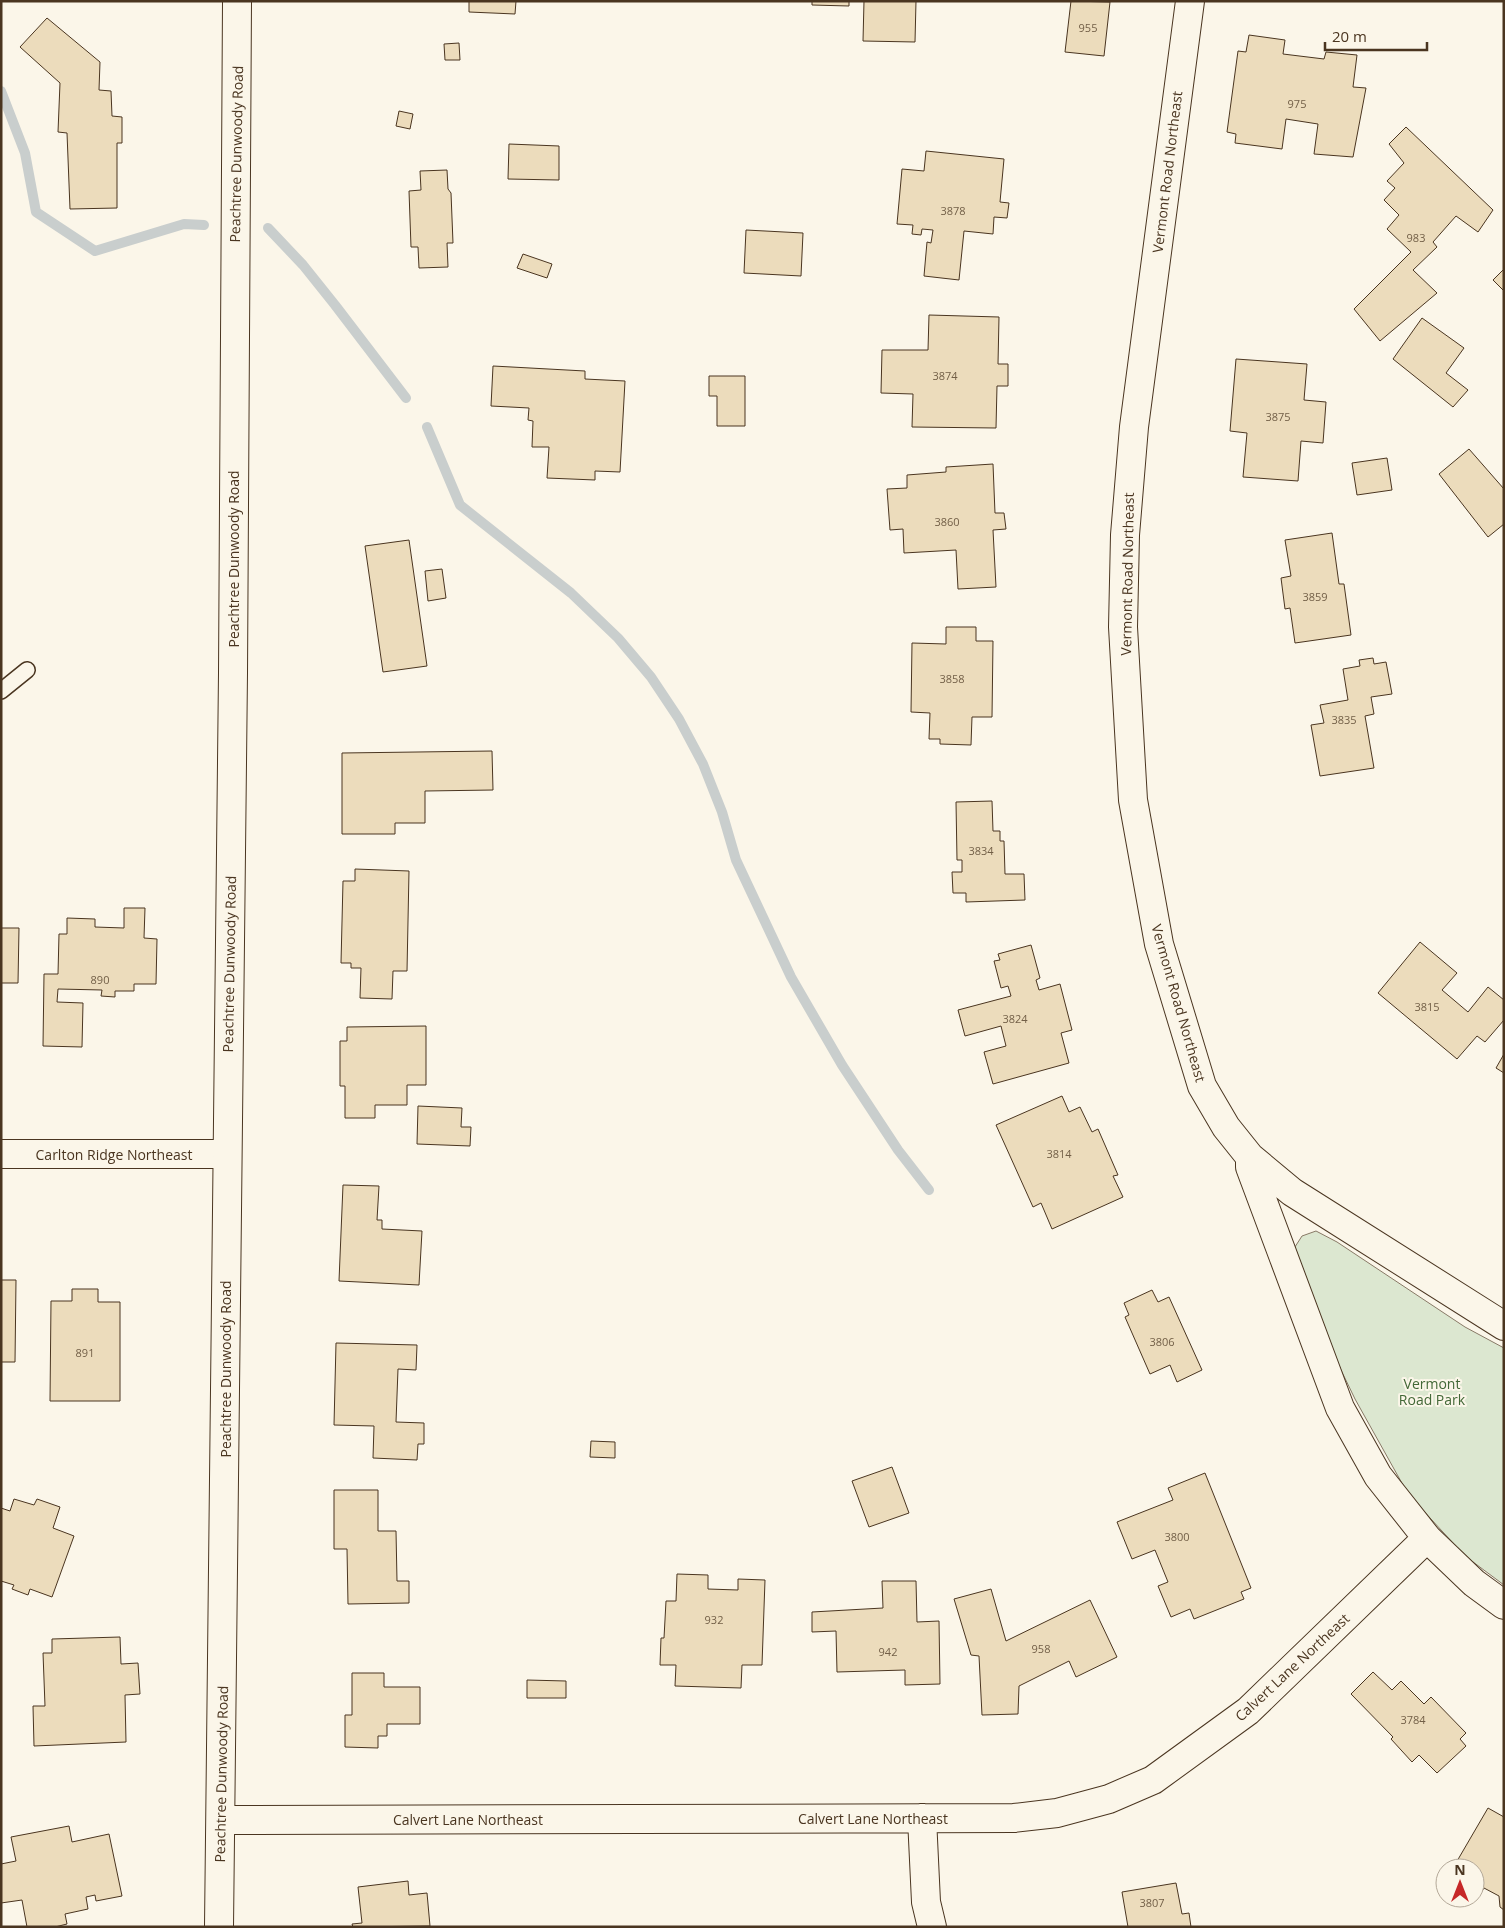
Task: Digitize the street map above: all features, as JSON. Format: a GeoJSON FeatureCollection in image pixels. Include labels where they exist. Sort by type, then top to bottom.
{"type":"FeatureCollection","features":[{"type":"Feature","properties":{"kind":"street","name":"Peachtree Dunwoody Road"},"geometry":{"type":"LineString","coordinates":[[219,1927],[226,1154],[233,672],[237,1]]}},
{"type":"Feature","properties":{"kind":"street","name":"Vermont Road Northeast"},"geometry":{"type":"LineString","coordinates":[[1190,1],[1134,427],[1125,535],[1123,627],[1133,800],[1158,944],[1202,1086],[1226,1127],[1250,1156],[1292,1192],[1504,1326]]}},
{"type":"Feature","properties":{"kind":"street","name":"Carlton Ridge Northeast"},"geometry":{"type":"LineString","coordinates":[[1,1154],[226,1154]]}},
{"type":"Feature","properties":{"kind":"street","name":"Vermont Road Northeast"},"geometry":{"type":"LineString","coordinates":[[1250,1156],[1250,1167],[1340,1408],[1378,1476],[1427,1538],[1474,1583],[1504,1605]]}},
{"type":"Feature","properties":{"kind":"street","name":"Calvert Lane Northeast"},"geometry":{"type":"LineString","coordinates":[[221,1820],[1014,1818],[1057,1813],[1109,1799],[1153,1780],[1248,1711],[1427,1538]]}},
{"type":"Feature","properties":{"kind":"street"},"geometry":{"type":"LineString","coordinates":[[922,1818],[926,1902],[932,1927]]}},
{"type":"Feature","properties":{"kind":"lane"},"geometry":{"type":"LineString","coordinates":[[1,690],[27,670]]}},
{"type":"Feature","properties":{"kind":"green space","name":"Vermont Road Park"},"geometry":{"type":"Polygon","coordinates":[[[1316,1231],[1337,1242],[1465,1327],[1504,1348],[1504,1585],[1465,1556],[1408,1494],[1355,1399],[1311,1308],[1293,1250],[1302,1236],[1316,1231]]]}},
{"type":"Feature","properties":{"kind":"building"},"geometry":{"type":"Polygon","coordinates":[[[469,1],[516,1],[515,14],[469,12],[469,1]]]}},
{"type":"Feature","properties":{"kind":"building"},"geometry":{"type":"Polygon","coordinates":[[[812,1],[849,1],[849,6],[812,5],[812,1]]]}},
{"type":"Feature","properties":{"kind":"building"},"geometry":{"type":"Polygon","coordinates":[[[864,1],[916,1],[915,42],[863,41],[864,1]]]}},
{"type":"Feature","properties":{"kind":"building"},"geometry":{"type":"Polygon","coordinates":[[[1071,1],[1110,2],[1104,56],[1065,52],[1071,1]]]}},
{"type":"Feature","properties":{"kind":"building"},"geometry":{"type":"Polygon","coordinates":[[[47,18],[100,62],[99,90],[111,91],[112,116],[122,117],[122,143],[117,143],[117,208],[70,209],[67,133],[58,132],[60,83],[20,47],[47,18]]]}},
{"type":"Feature","properties":{"kind":"building"},"geometry":{"type":"Polygon","coordinates":[[[1249,35],[1285,40],[1283,54],[1324,59],[1326,52],[1357,55],[1353,87],[1366,88],[1353,157],[1314,154],[1318,124],[1286,119],[1282,149],[1235,143],[1236,134],[1227,132],[1238,51],[1246,52],[1249,35]]]}},
{"type":"Feature","properties":{"kind":"building"},"geometry":{"type":"Polygon","coordinates":[[[459,43],[460,60],[445,60],[444,44],[459,43]]]}},
{"type":"Feature","properties":{"kind":"building"},"geometry":{"type":"Polygon","coordinates":[[[399,111],[413,114],[410,129],[396,126],[399,111]]]}},
{"type":"Feature","properties":{"kind":"building"},"geometry":{"type":"Polygon","coordinates":[[[1406,127],[1493,210],[1478,232],[1456,216],[1433,242],[1437,247],[1413,270],[1437,293],[1380,341],[1354,309],[1411,252],[1387,229],[1399,215],[1384,200],[1395,188],[1387,181],[1404,163],[1389,144],[1406,127]]]}},
{"type":"Feature","properties":{"kind":"building"},"geometry":{"type":"Polygon","coordinates":[[[509,144],[559,146],[559,180],[508,179],[509,144]]]}},
{"type":"Feature","properties":{"kind":"building"},"geometry":{"type":"Polygon","coordinates":[[[926,151],[1004,159],[1000,202],[1009,203],[1007,218],[994,217],[993,234],[964,231],[959,280],[924,276],[927,242],[931,243],[933,230],[922,229],[921,235],[912,234],[913,225],[897,224],[902,169],[924,171],[926,151]]]}},
{"type":"Feature","properties":{"kind":"building"},"geometry":{"type":"Polygon","coordinates":[[[447,170],[448,189],[451,193],[453,243],[447,243],[448,267],[419,268],[418,247],[411,247],[409,191],[421,190],[420,171],[447,170]]]}},
{"type":"Feature","properties":{"kind":"building"},"geometry":{"type":"Polygon","coordinates":[[[746,230],[803,233],[801,276],[744,273],[746,230]]]}},
{"type":"Feature","properties":{"kind":"building"},"geometry":{"type":"Polygon","coordinates":[[[523,254],[552,264],[547,278],[517,268],[523,254]]]}},
{"type":"Feature","properties":{"kind":"building"},"geometry":{"type":"Polygon","coordinates":[[[1504,269],[1504,291],[1493,280],[1504,269]]]}},
{"type":"Feature","properties":{"kind":"building"},"geometry":{"type":"Polygon","coordinates":[[[929,315],[999,317],[998,364],[1008,364],[1008,386],[997,386],[996,428],[912,427],[913,394],[881,393],[882,350],[928,350],[929,315]]]}},
{"type":"Feature","properties":{"kind":"building"},"geometry":{"type":"Polygon","coordinates":[[[1422,318],[1464,348],[1446,373],[1468,390],[1453,407],[1393,359],[1422,318]]]}},
{"type":"Feature","properties":{"kind":"building"},"geometry":{"type":"Polygon","coordinates":[[[1236,359],[1307,364],[1304,400],[1326,402],[1323,443],[1301,441],[1298,481],[1243,477],[1247,433],[1230,431],[1236,359]]]}},
{"type":"Feature","properties":{"kind":"building"},"geometry":{"type":"Polygon","coordinates":[[[493,366],[585,371],[585,379],[625,381],[620,472],[595,471],[595,480],[547,478],[549,447],[532,447],[533,421],[528,420],[529,408],[491,406],[493,366]]]}},
{"type":"Feature","properties":{"kind":"building"},"geometry":{"type":"Polygon","coordinates":[[[709,376],[745,376],[745,426],[717,426],[717,396],[709,396],[709,376]]]}},
{"type":"Feature","properties":{"kind":"building"},"geometry":{"type":"Polygon","coordinates":[[[1469,449],[1504,489],[1504,524],[1488,537],[1439,474],[1469,449]]]}},
{"type":"Feature","properties":{"kind":"building"},"geometry":{"type":"Polygon","coordinates":[[[1387,458],[1392,490],[1357,495],[1352,463],[1387,458]]]}},
{"type":"Feature","properties":{"kind":"building"},"geometry":{"type":"Polygon","coordinates":[[[993,464],[995,513],[1004,513],[1006,529],[993,530],[996,587],[958,589],[956,550],[904,553],[903,529],[890,530],[887,489],[907,488],[907,475],[946,472],[946,467],[993,464]]]}},
{"type":"Feature","properties":{"kind":"building"},"geometry":{"type":"Polygon","coordinates":[[[1332,533],[1339,584],[1344,584],[1351,635],[1295,643],[1290,608],[1285,609],[1281,578],[1291,576],[1285,540],[1332,533]]]}},
{"type":"Feature","properties":{"kind":"building"},"geometry":{"type":"Polygon","coordinates":[[[409,540],[427,666],[383,672],[365,546],[409,540]]]}},
{"type":"Feature","properties":{"kind":"building"},"geometry":{"type":"Polygon","coordinates":[[[442,569],[446,598],[428,601],[425,571],[442,569]]]}},
{"type":"Feature","properties":{"kind":"building"},"geometry":{"type":"Polygon","coordinates":[[[946,627],[976,627],[976,641],[993,641],[992,717],[972,717],[971,745],[940,744],[940,739],[929,739],[930,713],[911,712],[912,643],[946,644],[946,627]]]}},
{"type":"Feature","properties":{"kind":"building"},"geometry":{"type":"Polygon","coordinates":[[[1373,658],[1374,664],[1386,662],[1392,694],[1371,697],[1374,714],[1365,716],[1374,768],[1320,776],[1311,725],[1324,723],[1320,705],[1348,700],[1343,669],[1360,666],[1359,660],[1373,658]]]}},
{"type":"Feature","properties":{"kind":"building"},"geometry":{"type":"Polygon","coordinates":[[[492,751],[493,790],[425,791],[425,823],[395,823],[395,834],[342,834],[342,753],[492,751]]]}},
{"type":"Feature","properties":{"kind":"building"},"geometry":{"type":"Polygon","coordinates":[[[992,801],[993,831],[1000,831],[1000,841],[1004,841],[1005,874],[1024,874],[1025,900],[966,902],[966,893],[953,893],[952,872],[962,872],[962,860],[957,860],[956,802],[992,801]]]}},
{"type":"Feature","properties":{"kind":"building"},"geometry":{"type":"Polygon","coordinates":[[[355,869],[409,871],[407,971],[393,971],[392,999],[360,998],[361,968],[351,968],[351,963],[341,963],[343,881],[355,881],[355,869]]]}},
{"type":"Feature","properties":{"kind":"building"},"geometry":{"type":"Polygon","coordinates":[[[124,908],[145,908],[144,938],[157,939],[156,984],[134,984],[134,991],[115,991],[115,997],[101,996],[102,990],[58,989],[57,1002],[83,1003],[82,1047],[43,1046],[44,974],[58,974],[59,934],[67,934],[67,918],[95,919],[95,927],[124,928],[124,908]]]}},
{"type":"Feature","properties":{"kind":"building"},"geometry":{"type":"Polygon","coordinates":[[[1,928],[19,928],[18,983],[1,983],[1,928]]]}},
{"type":"Feature","properties":{"kind":"building"},"geometry":{"type":"Polygon","coordinates":[[[1420,942],[1457,973],[1442,990],[1468,1012],[1488,987],[1504,1000],[1504,1020],[1485,1042],[1477,1036],[1457,1059],[1378,993],[1420,942]]]}},
{"type":"Feature","properties":{"kind":"building"},"geometry":{"type":"Polygon","coordinates":[[[1031,945],[1040,978],[1036,980],[1039,990],[1060,984],[1072,1030],[1061,1033],[1069,1063],[993,1084],[984,1052],[1006,1046],[1001,1026],[965,1036],[958,1010],[1011,996],[1008,986],[1001,988],[994,961],[1000,960],[998,954],[1031,945]]]}},
{"type":"Feature","properties":{"kind":"building"},"geometry":{"type":"Polygon","coordinates":[[[426,1026],[426,1085],[407,1085],[407,1105],[375,1105],[375,1118],[345,1118],[345,1086],[340,1086],[340,1041],[347,1041],[347,1027],[426,1026]]]}},
{"type":"Feature","properties":{"kind":"building"},"geometry":{"type":"Polygon","coordinates":[[[1504,1054],[1504,1073],[1496,1068],[1504,1054]]]}},
{"type":"Feature","properties":{"kind":"building"},"geometry":{"type":"Polygon","coordinates":[[[1062,1096],[1069,1112],[1080,1107],[1092,1132],[1098,1129],[1118,1175],[1113,1176],[1123,1197],[1052,1229],[1041,1203],[1033,1207],[996,1125],[1062,1096]]]}},
{"type":"Feature","properties":{"kind":"building"},"geometry":{"type":"Polygon","coordinates":[[[418,1106],[462,1108],[461,1127],[471,1127],[470,1146],[417,1144],[418,1106]]]}},
{"type":"Feature","properties":{"kind":"building"},"geometry":{"type":"Polygon","coordinates":[[[343,1185],[379,1186],[377,1220],[382,1220],[382,1229],[422,1231],[419,1285],[339,1281],[343,1185]]]}},
{"type":"Feature","properties":{"kind":"building"},"geometry":{"type":"Polygon","coordinates":[[[1,1280],[16,1280],[15,1362],[1,1362],[1,1280]]]}},
{"type":"Feature","properties":{"kind":"building"},"geometry":{"type":"Polygon","coordinates":[[[72,1289],[98,1289],[98,1302],[120,1302],[120,1401],[50,1401],[51,1301],[72,1301],[72,1289]]]}},
{"type":"Feature","properties":{"kind":"building"},"geometry":{"type":"Polygon","coordinates":[[[1152,1290],[1158,1302],[1169,1297],[1202,1370],[1177,1382],[1170,1365],[1150,1374],[1125,1317],[1129,1315],[1124,1303],[1152,1290]]]}},
{"type":"Feature","properties":{"kind":"building"},"geometry":{"type":"Polygon","coordinates":[[[336,1343],[417,1345],[416,1370],[398,1369],[396,1422],[424,1423],[424,1444],[418,1444],[417,1460],[373,1458],[374,1426],[334,1425],[336,1343]]]}},
{"type":"Feature","properties":{"kind":"building"},"geometry":{"type":"Polygon","coordinates":[[[591,1441],[615,1442],[615,1458],[590,1457],[591,1441]]]}},
{"type":"Feature","properties":{"kind":"building"},"geometry":{"type":"Polygon","coordinates":[[[892,1467],[909,1513],[869,1527],[852,1481],[892,1467]]]}},
{"type":"Feature","properties":{"kind":"building"},"geometry":{"type":"Polygon","coordinates":[[[1205,1473],[1251,1588],[1241,1592],[1244,1599],[1194,1619],[1190,1609],[1171,1617],[1158,1586],[1168,1582],[1155,1550],[1132,1559],[1117,1522],[1173,1500],[1168,1488],[1205,1473]]]}},
{"type":"Feature","properties":{"kind":"building"},"geometry":{"type":"Polygon","coordinates":[[[334,1490],[378,1490],[378,1531],[396,1531],[397,1581],[409,1581],[409,1603],[348,1604],[347,1549],[334,1549],[334,1490]]]}},
{"type":"Feature","properties":{"kind":"building"},"geometry":{"type":"Polygon","coordinates":[[[14,1499],[34,1505],[37,1499],[60,1507],[53,1528],[74,1536],[52,1597],[30,1589],[28,1595],[12,1589],[14,1585],[1,1581],[1,1508],[10,1511],[14,1499]]]}},
{"type":"Feature","properties":{"kind":"building"},"geometry":{"type":"Polygon","coordinates":[[[677,1574],[708,1575],[708,1589],[738,1590],[738,1579],[765,1580],[762,1665],[742,1665],[741,1688],[675,1686],[676,1665],[660,1665],[661,1638],[664,1638],[666,1601],[676,1601],[677,1574]]]}},
{"type":"Feature","properties":{"kind":"building"},"geometry":{"type":"Polygon","coordinates":[[[882,1581],[916,1581],[917,1622],[939,1621],[940,1684],[905,1685],[905,1670],[837,1672],[836,1631],[812,1632],[812,1612],[883,1608],[882,1581]]]}},
{"type":"Feature","properties":{"kind":"building"},"geometry":{"type":"Polygon","coordinates":[[[991,1589],[1006,1641],[1090,1600],[1117,1657],[1076,1677],[1069,1661],[1019,1686],[1018,1714],[982,1715],[979,1656],[971,1655],[954,1599],[991,1589]]]}},
{"type":"Feature","properties":{"kind":"building"},"geometry":{"type":"Polygon","coordinates":[[[120,1637],[121,1664],[138,1663],[140,1694],[125,1695],[126,1742],[34,1746],[33,1706],[45,1706],[43,1653],[52,1653],[52,1639],[120,1637]]]}},
{"type":"Feature","properties":{"kind":"building"},"geometry":{"type":"Polygon","coordinates":[[[1373,1672],[1392,1690],[1401,1681],[1424,1704],[1431,1697],[1466,1733],[1460,1739],[1466,1746],[1437,1773],[1419,1755],[1412,1762],[1391,1739],[1393,1737],[1351,1694],[1373,1672]]]}},
{"type":"Feature","properties":{"kind":"building"},"geometry":{"type":"Polygon","coordinates":[[[352,1673],[384,1673],[384,1687],[420,1687],[420,1724],[387,1724],[387,1736],[378,1736],[378,1748],[345,1747],[345,1715],[352,1715],[352,1673]]]}},
{"type":"Feature","properties":{"kind":"building"},"geometry":{"type":"Polygon","coordinates":[[[527,1680],[566,1681],[566,1698],[527,1698],[527,1680]]]}},
{"type":"Feature","properties":{"kind":"building"},"geometry":{"type":"Polygon","coordinates":[[[1488,1808],[1504,1817],[1504,1910],[1500,1907],[1499,1896],[1485,1889],[1485,1858],[1459,1858],[1488,1808]]]}},
{"type":"Feature","properties":{"kind":"building"},"geometry":{"type":"Polygon","coordinates":[[[69,1826],[72,1842],[109,1834],[122,1896],[96,1901],[95,1895],[86,1897],[88,1909],[65,1914],[67,1924],[55,1927],[27,1927],[22,1900],[1,1903],[1,1864],[16,1861],[11,1837],[69,1826]]]}},
{"type":"Feature","properties":{"kind":"building"},"geometry":{"type":"Polygon","coordinates":[[[408,1881],[409,1895],[427,1893],[430,1926],[353,1927],[352,1924],[362,1923],[358,1887],[408,1881]]]}},
{"type":"Feature","properties":{"kind":"building"},"geometry":{"type":"Polygon","coordinates":[[[1176,1883],[1182,1914],[1189,1913],[1191,1927],[1128,1927],[1122,1892],[1176,1883]]]}},
{"type":"Feature","properties":{"kind":"waterway"},"geometry":{"type":"LineString","coordinates":[[1,91],[25,153],[36,212],[95,251],[184,224],[204,225]]}},
{"type":"Feature","properties":{"kind":"waterway"},"geometry":{"type":"LineString","coordinates":[[268,228],[303,265],[406,398]]}},
{"type":"Feature","properties":{"kind":"waterway"},"geometry":{"type":"LineString","coordinates":[[427,427],[460,505],[571,593],[618,638],[651,677],[679,719],[703,764],[722,812],[736,860],[791,977],[842,1065],[898,1150],[929,1190]]}}]}
